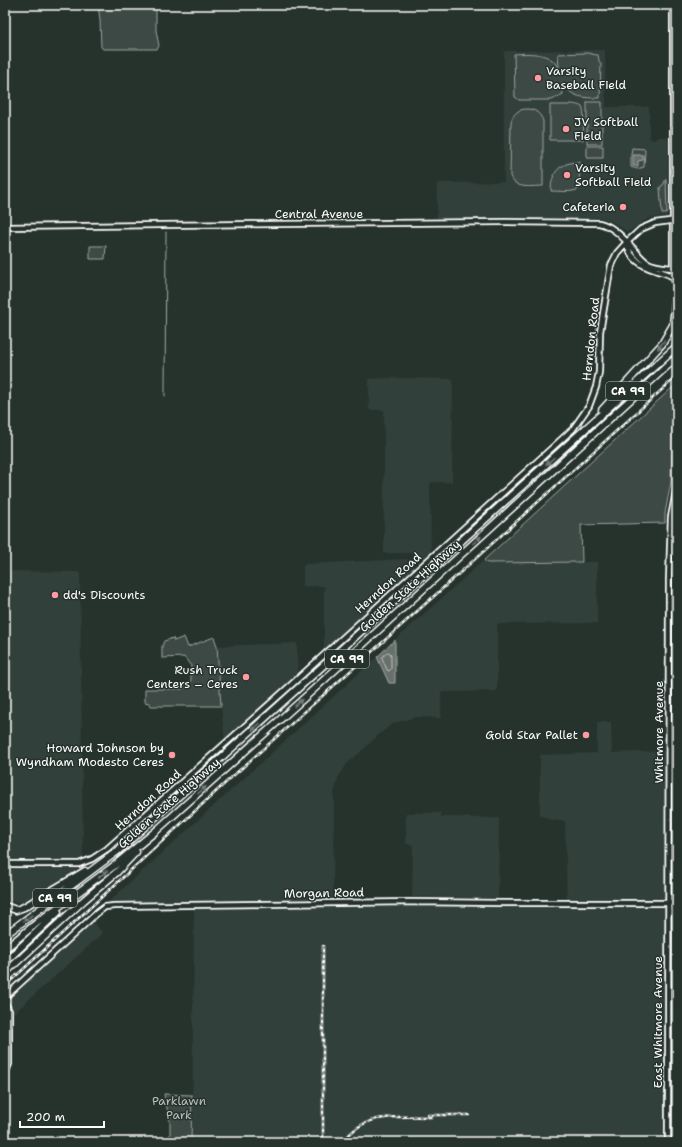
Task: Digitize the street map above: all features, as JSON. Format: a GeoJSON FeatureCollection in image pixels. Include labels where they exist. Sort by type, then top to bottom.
{"type":"FeatureCollection","features":[{"type":"Feature","properties":{"kind":"highway"},"geometry":{"type":"LineString","coordinates":[[579,435],[662,344],[673,325],[677,298]]}},
{"type":"Feature","properties":{"kind":"highway","name":"Golden State Highway"},"geometry":{"type":"LineString","coordinates":[[5,936],[104,861],[139,832],[677,346]]}},
{"type":"Feature","properties":{"kind":"highway","name":"Golden State Highway"},"geometry":{"type":"LineString","coordinates":[[5,949],[38,922],[115,865],[157,830],[331,674],[677,357]]}},
{"type":"Feature","properties":{"kind":"highway"},"geometry":{"type":"LineString","coordinates":[[5,973],[84,900],[117,872],[157,830]]}},
{"type":"Feature","properties":{"kind":"highway"},"geometry":{"type":"LineString","coordinates":[[5,906],[16,910],[24,907],[104,861]]}},
{"type":"Feature","properties":{"kind":"highway"},"geometry":{"type":"LineString","coordinates":[[5,962],[87,886]]}},
{"type":"Feature","properties":{"kind":"street"},"geometry":{"type":"LineString","coordinates":[[673,5],[675,221],[675,268],[673,277],[677,298]]}},
{"type":"Feature","properties":{"kind":"street","name":"Herndon Road"},"geometry":{"type":"LineString","coordinates":[[5,864],[79,864],[92,859],[107,849],[168,796],[573,429],[589,406],[596,387],[599,372],[600,326],[611,265],[617,254],[636,233],[650,224],[675,221]]}},
{"type":"Feature","properties":{"kind":"street","name":"Central Avenue"},"geometry":{"type":"LineString","coordinates":[[5,227],[589,223],[602,224],[612,228],[626,243]]}},
{"type":"Feature","properties":{"kind":"street"},"geometry":{"type":"LineString","coordinates":[[626,243],[648,263],[675,268]]}},
{"type":"Feature","properties":{"kind":"street"},"geometry":{"type":"LineString","coordinates":[[626,243],[628,250],[647,268],[664,272],[673,277]]}},
{"type":"Feature","properties":{"kind":"street","name":"Whitmore Avenue"},"geometry":{"type":"LineString","coordinates":[[669,902],[668,718],[670,562],[671,517],[677,487]]}},
{"type":"Feature","properties":{"kind":"street","name":"East Whitmore Avenue"},"geometry":{"type":"LineString","coordinates":[[668,1142],[669,902]]}},
{"type":"Feature","properties":{"kind":"street","name":"Morgan Road"},"geometry":{"type":"LineString","coordinates":[[5,997],[101,909],[109,906],[337,903],[677,902]]}},
{"type":"Feature","properties":{"kind":"street"},"geometry":{"type":"LineString","coordinates":[[5,1003],[9,1011],[9,1064],[5,1074]]}},
{"type":"Feature","properties":{"kind":"shaded area"},"geometry":{"type":"Polygon","coordinates":[[[605,50],[606,107],[649,107],[649,138],[654,140],[658,137],[666,137],[668,140],[667,216],[649,218],[628,232],[611,221],[601,218],[438,220],[437,183],[504,182],[504,51],[605,50]]]}},
{"type":"Feature","properties":{"kind":"shaded area"},"geometry":{"type":"Polygon","coordinates":[[[369,379],[453,379],[452,482],[433,482],[430,484],[431,555],[426,559],[412,553],[384,553],[384,410],[369,410],[369,379]]]}},
{"type":"Feature","properties":{"kind":"shaded area"},"geometry":{"type":"Polygon","coordinates":[[[406,559],[412,562],[415,569],[324,651],[324,586],[303,586],[303,566],[306,564],[406,559]]]}},
{"type":"Feature","properties":{"kind":"shaded area"},"geometry":{"type":"Polygon","coordinates":[[[484,560],[487,563],[597,562],[597,623],[497,624],[497,691],[441,692],[441,718],[416,717],[394,723],[383,731],[347,764],[338,778],[334,793],[332,898],[273,901],[193,901],[187,903],[116,904],[104,906],[377,657],[389,683],[395,683],[395,640],[484,560]]]}},
{"type":"Feature","properties":{"kind":"shaded area"},"geometry":{"type":"Polygon","coordinates":[[[5,571],[78,572],[80,574],[83,860],[5,861],[5,571]]]}},
{"type":"Feature","properties":{"kind":"shaded area"},"geometry":{"type":"Polygon","coordinates":[[[297,643],[298,676],[225,741],[217,646],[297,643]]]}},
{"type":"Feature","properties":{"kind":"shaded area"},"geometry":{"type":"Polygon","coordinates":[[[597,722],[611,722],[612,753],[669,751],[667,1142],[192,1142],[194,909],[567,904],[565,821],[551,820],[540,815],[540,755],[597,753],[597,722]]]}},
{"type":"Feature","properties":{"kind":"shaded area"},"geometry":{"type":"Polygon","coordinates":[[[406,813],[441,813],[441,817],[499,818],[498,898],[412,897],[413,845],[406,844],[406,813]]]}},
{"type":"Feature","properties":{"kind":"shaded area"},"geometry":{"type":"Polygon","coordinates":[[[88,865],[27,900],[20,902],[8,901],[5,897],[5,867],[79,867],[88,865]]]}},
{"type":"Feature","properties":{"kind":"shaded area"},"geometry":{"type":"Polygon","coordinates":[[[677,904],[677,961],[670,961],[671,905],[677,904]]]}},
{"type":"Feature","properties":{"kind":"shaded area"},"geometry":{"type":"Polygon","coordinates":[[[92,921],[103,933],[14,1013],[10,1006],[10,998],[92,921]]]}},
{"type":"Feature","properties":{"kind":"shaded area"},"geometry":{"type":"Polygon","coordinates":[[[7,1077],[7,1092],[10,1092],[10,1132],[5,1132],[5,1078],[7,1077]]]}},
{"type":"Feature","properties":{"kind":"shaded area"},"geometry":{"type":"Polygon","coordinates":[[[672,1095],[677,1095],[677,1124],[672,1124],[672,1095]]]}},
{"type":"Feature","properties":{"kind":"green space"},"geometry":{"type":"Polygon","coordinates":[[[98,5],[156,5],[156,30],[159,46],[157,49],[103,49],[101,47],[98,5]]]}},
{"type":"Feature","properties":{"kind":"green space"},"geometry":{"type":"Polygon","coordinates":[[[586,53],[598,55],[601,64],[600,98],[578,96],[569,91],[562,82],[563,94],[552,100],[519,100],[515,97],[514,54],[533,54],[545,56],[551,59],[559,68],[558,54],[586,53]]]}},
{"type":"Feature","properties":{"kind":"green space"},"geometry":{"type":"Polygon","coordinates":[[[587,102],[602,102],[602,144],[587,144],[587,102]]]}},
{"type":"Feature","properties":{"kind":"green space","name":"JV Softball Field"},"geometry":{"type":"Polygon","coordinates":[[[575,104],[583,109],[583,140],[550,140],[550,105],[575,104]]]}},
{"type":"Feature","properties":{"kind":"green space"},"geometry":{"type":"Polygon","coordinates":[[[527,109],[537,112],[543,121],[543,186],[528,187],[520,185],[510,176],[511,122],[516,112],[527,109]]]}},
{"type":"Feature","properties":{"kind":"green space"},"geometry":{"type":"Polygon","coordinates":[[[587,146],[603,146],[603,158],[587,158],[587,146]]]}},
{"type":"Feature","properties":{"kind":"green space"},"geometry":{"type":"Polygon","coordinates":[[[632,148],[645,149],[644,167],[637,169],[631,167],[632,148]]]}},
{"type":"Feature","properties":{"kind":"green space","name":"Varsity Softball Field"},"geometry":{"type":"Polygon","coordinates":[[[573,162],[580,162],[579,189],[569,191],[551,191],[551,184],[558,169],[573,162]]]}},
{"type":"Feature","properties":{"kind":"green space"},"geometry":{"type":"Polygon","coordinates":[[[666,179],[667,213],[662,214],[660,187],[666,179]]]}},
{"type":"Feature","properties":{"kind":"green space"},"geometry":{"type":"Polygon","coordinates":[[[90,246],[106,246],[105,259],[90,259],[90,246]]]}},
{"type":"Feature","properties":{"kind":"green space"},"geometry":{"type":"Polygon","coordinates":[[[673,387],[671,482],[665,513],[665,523],[581,525],[582,562],[487,563],[484,560],[673,387]]]}},
{"type":"Feature","properties":{"kind":"green space"},"geometry":{"type":"Polygon","coordinates":[[[184,637],[188,647],[214,637],[217,646],[221,706],[151,706],[149,703],[145,702],[145,689],[183,689],[191,682],[191,666],[184,657],[162,658],[162,646],[164,641],[173,638],[174,641],[184,637]]]}},
{"type":"Feature","properties":{"kind":"green space","name":"Parklawn Park"},"geometry":{"type":"Polygon","coordinates":[[[164,1094],[192,1095],[191,1142],[170,1142],[170,1122],[164,1094]]]}},
{"type":"Feature","properties":{"kind":"water"},"geometry":{"type":"Polygon","coordinates":[[[633,155],[643,155],[643,160],[638,161],[638,166],[633,166],[633,155]]]}},
{"type":"Feature","properties":{"kind":"water"},"geometry":{"type":"Polygon","coordinates":[[[395,640],[395,683],[389,683],[377,657],[395,640]]]}},
{"type":"Feature","properties":{"kind":"waterway"},"geometry":{"type":"LineString","coordinates":[[165,396],[166,232]]}},
{"type":"Feature","properties":{"kind":"railway"},"geometry":{"type":"LineString","coordinates":[[5,986],[233,776],[677,376]]}},
{"type":"Feature","properties":{"kind":"railway"},"geometry":{"type":"LineString","coordinates":[[323,946],[323,1142]]}},
{"type":"Feature","properties":{"kind":"railway"},"geometry":{"type":"LineString","coordinates":[[428,1115],[469,1115]]}},
{"type":"Feature","properties":{"kind":"railway"},"geometry":{"type":"LineString","coordinates":[[343,1142],[361,1125],[372,1120],[395,1117],[432,1117]]}},
{"type":"Feature","properties":{"kind":"place","name":"Varsity Baseball Field"},"geometry":{"type":"Point","coordinates":[538,78]}},
{"type":"Feature","properties":{"kind":"place","name":"JV Softball Field"},"geometry":{"type":"Point","coordinates":[566,129]}},
{"type":"Feature","properties":{"kind":"place","name":"Varsity Softball Field"},"geometry":{"type":"Point","coordinates":[567,175]}},
{"type":"Feature","properties":{"kind":"place","name":"Cafeteria"},"geometry":{"type":"Point","coordinates":[623,207]}},
{"type":"Feature","properties":{"kind":"place","name":"dd's Discounts"},"geometry":{"type":"Point","coordinates":[55,595]}},
{"type":"Feature","properties":{"kind":"place","name":"Rush Truck Centers – Ceres"},"geometry":{"type":"Point","coordinates":[246,677]}},
{"type":"Feature","properties":{"kind":"place","name":"Gold Star Pallet"},"geometry":{"type":"Point","coordinates":[586,735]}},
{"type":"Feature","properties":{"kind":"place","name":"Howard Johnson by Wyndham Modesto Ceres"},"geometry":{"type":"Point","coordinates":[172,755]}}]}
